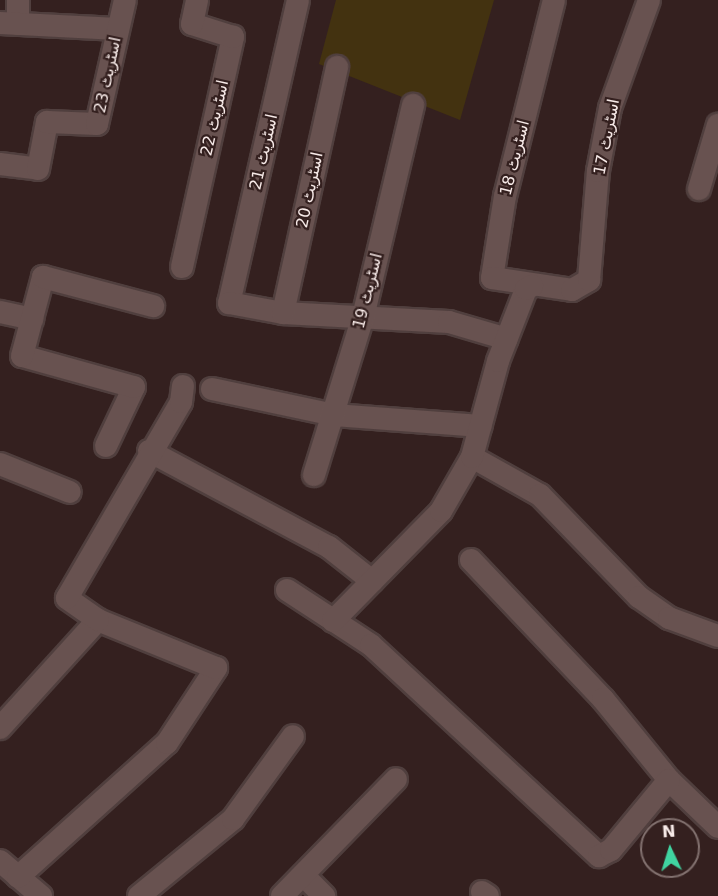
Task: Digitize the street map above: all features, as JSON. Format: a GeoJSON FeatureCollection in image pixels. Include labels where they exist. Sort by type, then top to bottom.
{"type":"FeatureCollection","features":[{"type":"Feature","properties":{"kind":"street"},"geometry":{"type":"LineString","coordinates":[[18,0],[9,24],[118,30]]}},
{"type":"Feature","properties":{"kind":"street","name":"اسٹریٹ 23"},"geometry":{"type":"LineString","coordinates":[[0,164],[38,169],[47,122],[97,124],[125,0]]}},
{"type":"Feature","properties":{"kind":"street","name":"اسٹریٹ 22"},"geometry":{"type":"LineString","coordinates":[[182,267],[234,37],[192,24],[197,0]]}},
{"type":"Feature","properties":{"kind":"street","name":"اسٹریٹ 21"},"geometry":{"type":"LineString","coordinates":[[283,313],[229,303],[298,0]]}},
{"type":"Feature","properties":{"kind":"street","name":"اسٹریٹ 18"},"geometry":{"type":"LineString","coordinates":[[532,286],[492,278],[505,196],[554,0]]}},
{"type":"Feature","properties":{"kind":"street","name":"اسٹریٹ 17"},"geometry":{"type":"LineString","coordinates":[[532,286],[572,290],[589,280],[598,171],[610,108],[649,0]]}},
{"type":"Feature","properties":{"kind":"street","name":"اسٹریٹ 20"},"geometry":{"type":"LineString","coordinates":[[283,313],[338,67]]}},
{"type":"Feature","properties":{"kind":"street","name":"اسٹریٹ 19"},"geometry":{"type":"LineString","coordinates":[[314,475],[363,317],[413,105]]}},
{"type":"Feature","properties":{"kind":"street"},"geometry":{"type":"LineString","coordinates":[[699,189],[718,125]]}},
{"type":"Feature","properties":{"kind":"street"},"geometry":{"type":"LineString","coordinates":[[106,446],[134,387],[22,356],[43,277],[153,306]]}},
{"type":"Feature","properties":{"kind":"street"},"geometry":{"type":"LineString","coordinates":[[333,621],[441,511],[472,457],[507,339],[526,289],[532,286]]}},
{"type":"Feature","properties":{"kind":"street"},"geometry":{"type":"LineString","coordinates":[[0,312],[32,319]]}},
{"type":"Feature","properties":{"kind":"street"},"geometry":{"type":"LineString","coordinates":[[283,313],[449,322],[507,339]]}},
{"type":"Feature","properties":{"kind":"street"},"geometry":{"type":"LineString","coordinates":[[18,877],[166,743],[216,668],[98,620],[67,598],[149,451],[181,402],[183,386]]}},
{"type":"Feature","properties":{"kind":"street"},"geometry":{"type":"LineString","coordinates":[[212,389],[334,415],[481,426]]}},
{"type":"Feature","properties":{"kind":"street"},"geometry":{"type":"LineString","coordinates":[[149,451],[329,547],[372,581]]}},
{"type":"Feature","properties":{"kind":"street"},"geometry":{"type":"LineString","coordinates":[[472,457],[540,495],[639,597],[669,618],[718,636]]}},
{"type":"Feature","properties":{"kind":"street"},"geometry":{"type":"LineString","coordinates":[[0,464],[70,492]]}},
{"type":"Feature","properties":{"kind":"street"},"geometry":{"type":"LineString","coordinates":[[471,560],[603,699],[669,780],[718,827]]}},
{"type":"Feature","properties":{"kind":"street"},"geometry":{"type":"LineString","coordinates":[[287,590],[371,645],[599,856],[611,850],[669,780]]}},
{"type":"Feature","properties":{"kind":"street"},"geometry":{"type":"LineString","coordinates":[[0,728],[98,620]]}},
{"type":"Feature","properties":{"kind":"street"},"geometry":{"type":"LineString","coordinates":[[139,896],[233,819],[293,736]]}},
{"type":"Feature","properties":{"kind":"street"},"geometry":{"type":"LineString","coordinates":[[282,896],[396,779]]}},
{"type":"Feature","properties":{"kind":"street"},"geometry":{"type":"LineString","coordinates":[[0,861],[41,896]]}},
{"type":"Feature","properties":{"kind":"street"},"geometry":{"type":"LineString","coordinates":[[303,875],[324,896]]}},
{"type":"Feature","properties":{"kind":"shaded area"},"geometry":{"type":"Polygon","coordinates":[[[336,0],[494,0],[460,120],[319,64],[336,0]]]}}]}
